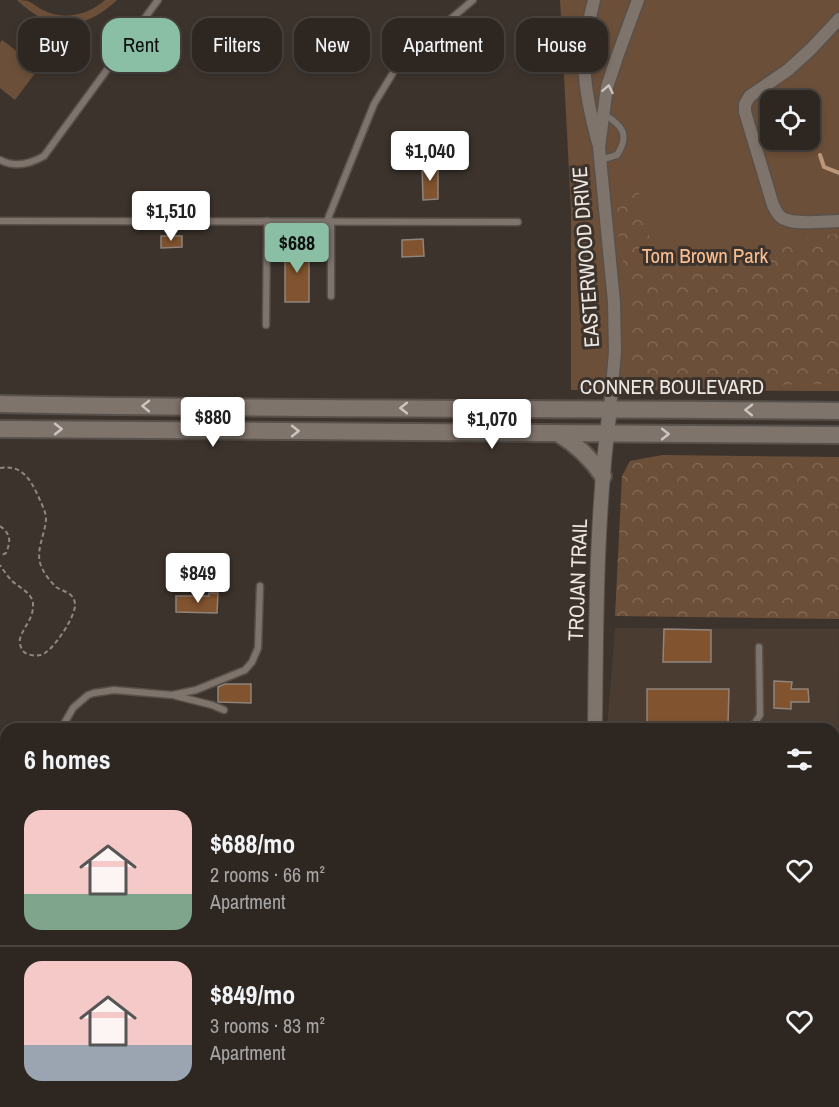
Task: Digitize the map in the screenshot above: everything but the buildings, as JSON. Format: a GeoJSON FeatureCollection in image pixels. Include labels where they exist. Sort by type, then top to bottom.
{"type":"FeatureCollection","features":[{"type":"Feature","properties":{"kind":"main road","name":"CONNER BOULEVARD"},"geometry":{"type":"LineString","coordinates":[[0,404],[839,411]]}},
{"type":"Feature","properties":{"kind":"main road"},"geometry":{"type":"LineString","coordinates":[[0,429],[839,435]]}},
{"type":"Feature","properties":{"kind":"main road"},"geometry":{"type":"LineString","coordinates":[[558,433],[589,456],[603,476]]}},
{"type":"Feature","properties":{"kind":"street","name":"EASTERWOOD DRIVE"},"geometry":{"type":"LineString","coordinates":[[594,0],[587,30],[584,67],[586,91],[600,152],[614,302],[615,352],[607,434]]}},
{"type":"Feature","properties":{"kind":"street","name":"EASTERWOOD DRIVE"},"geometry":{"type":"LineString","coordinates":[[600,152],[607,87],[616,57],[639,0]]}},
{"type":"Feature","properties":{"kind":"street"},"geometry":{"type":"LineString","coordinates":[[839,19],[812,49],[788,70],[750,96],[745,104],[773,205],[779,216],[799,222],[839,221]]}},
{"type":"Feature","properties":{"kind":"street","name":"TROJAN TRAIL"},"geometry":{"type":"LineString","coordinates":[[595,723],[597,584],[607,434]]}},
{"type":"Feature","properties":{"kind":"lane"},"geometry":{"type":"LineString","coordinates":[[0,160],[13,164],[25,164],[45,156],[158,0]]}},
{"type":"Feature","properties":{"kind":"lane"},"geometry":{"type":"LineString","coordinates":[[331,296],[329,221],[374,104],[399,63],[473,0]]}},
{"type":"Feature","properties":{"kind":"lane"},"geometry":{"type":"LineString","coordinates":[[600,152],[617,155],[624,144],[624,134],[617,122],[604,114]]}},
{"type":"Feature","properties":{"kind":"lane"},"geometry":{"type":"LineString","coordinates":[[0,221],[518,222]]}},
{"type":"Feature","properties":{"kind":"lane"},"geometry":{"type":"LineString","coordinates":[[266,325],[267,221]]}},
{"type":"Feature","properties":{"kind":"lane"},"geometry":{"type":"LineString","coordinates":[[172,695],[196,690],[245,670],[252,662],[258,648],[260,586]]}},
{"type":"Feature","properties":{"kind":"lane"},"geometry":{"type":"LineString","coordinates":[[755,723],[760,715],[759,647]]}},
{"type":"Feature","properties":{"kind":"lane"},"geometry":{"type":"LineString","coordinates":[[64,723],[73,708],[88,695],[114,690],[172,695],[224,710]]}},
{"type":"Feature","properties":{"kind":"path"},"geometry":{"type":"LineString","coordinates":[[0,468],[13,467],[31,480],[45,513],[46,522],[39,561],[52,584],[71,595],[74,600],[74,610],[63,633],[44,654],[29,655],[23,652],[20,646],[19,640],[32,617],[33,600],[9,578],[0,565]]}},
{"type":"Feature","properties":{"kind":"path"},"geometry":{"type":"LineString","coordinates":[[0,526],[7,531],[10,538],[6,553],[0,556]]}},
{"type":"Feature","properties":{"kind":"shaded area"},"geometry":{"type":"Polygon","coordinates":[[[615,628],[839,629],[839,723],[607,723],[615,628]]]}},
{"type":"Feature","properties":{"kind":"green space"},"geometry":{"type":"Polygon","coordinates":[[[17,0],[29,2],[51,13],[67,16],[83,13],[105,0],[117,0],[90,19],[42,18],[17,0]]]}},
{"type":"Feature","properties":{"kind":"green space","name":"Tom Brown Park"},"geometry":{"type":"Polygon","coordinates":[[[560,0],[839,0],[839,391],[571,390],[571,209],[564,72],[608,72],[608,18],[561,18],[560,0]]]}},
{"type":"Feature","properties":{"kind":"green space"},"geometry":{"type":"Polygon","coordinates":[[[2,40],[18,52],[18,72],[36,72],[15,100],[0,88],[0,43],[2,40]]]}},
{"type":"Feature","properties":{"kind":"green space"},"geometry":{"type":"Polygon","coordinates":[[[620,188],[638,190],[654,255],[719,272],[806,238],[836,234],[839,236],[839,384],[630,387],[630,299],[614,211],[620,188]]]}},
{"type":"Feature","properties":{"kind":"green space"},"geometry":{"type":"Polygon","coordinates":[[[662,455],[839,457],[839,619],[615,616],[622,476],[630,461],[662,455]]]}},
{"type":"Feature","properties":{"kind":"waterway"},"geometry":{"type":"LineString","coordinates":[[820,155],[824,167],[839,173]]}}]}
